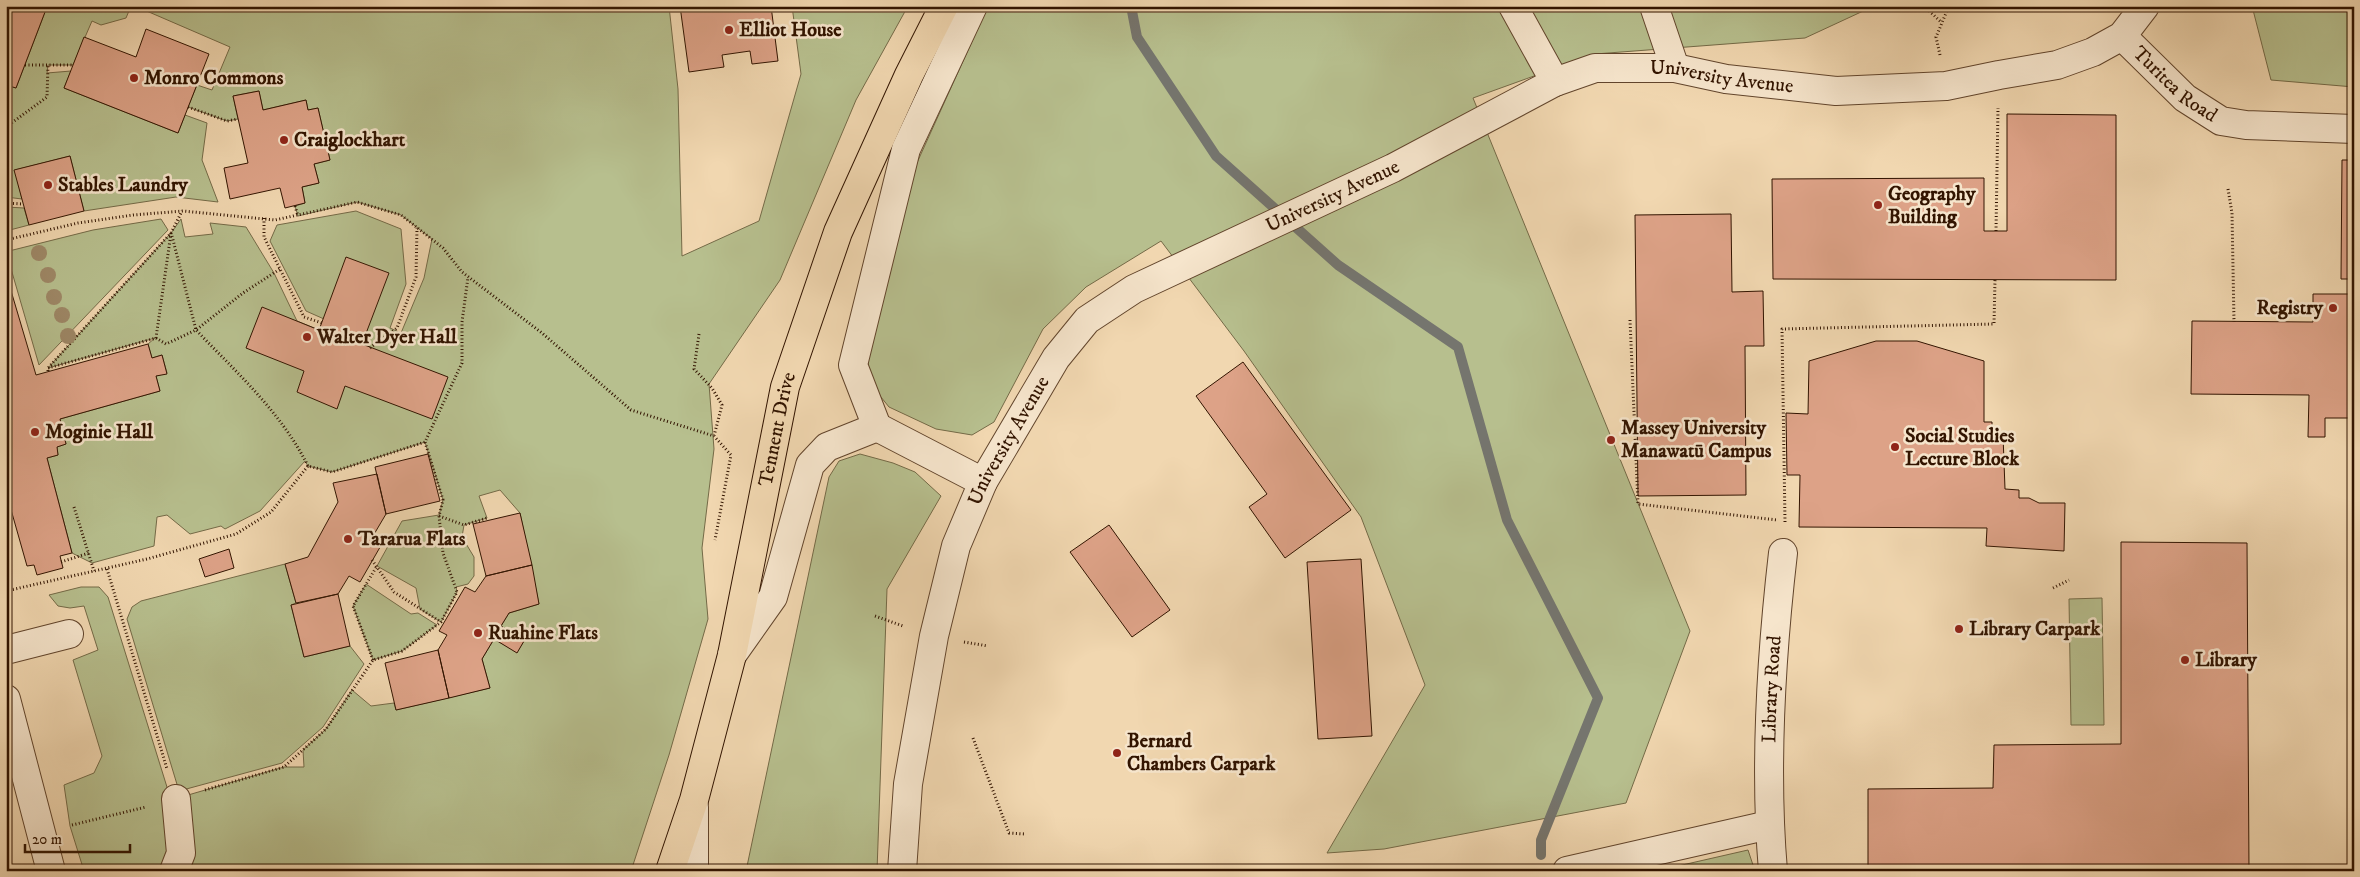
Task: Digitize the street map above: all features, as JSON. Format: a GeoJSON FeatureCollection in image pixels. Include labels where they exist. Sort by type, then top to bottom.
{"type":"FeatureCollection","features":[{"type":"Feature","properties":{"kind":"main road","name":"Tennent Drive"},"geometry":{"type":"LineString","coordinates":[[670,871],[694,800],[732,655],[785,387],[838,232],[909,75],[944,6]]}},
{"type":"Feature","properties":{"kind":"street"},"geometry":{"type":"LineString","coordinates":[[973,6],[906,149],[853,365],[877,427],[983,482]]}},
{"type":"Feature","properties":{"kind":"street"},"geometry":{"type":"LineString","coordinates":[[1513,6],[1556,82]]}},
{"type":"Feature","properties":{"kind":"street"},"geometry":{"type":"LineString","coordinates":[[1654,6],[1675,68]]}},
{"type":"Feature","properties":{"kind":"street","name":"University Avenue"},"geometry":{"type":"LineString","coordinates":[[902,871],[908,784],[934,636],[956,546],[983,482],[1056,358],[1087,320],[1134,289],[1393,168],[1556,82],[1595,68],[1675,68],[1726,79],[1836,91],[1946,86],[1998,75],[2057,66],[2093,52],[2122,36],[2145,6]]}},
{"type":"Feature","properties":{"kind":"street","name":"Turitea Road"},"geometry":{"type":"LineString","coordinates":[[2122,36],[2186,98],[2221,121],[2246,125],[2354,129]]}},
{"type":"Feature","properties":{"kind":"street"},"geometry":{"type":"LineString","coordinates":[[732,655],[772,596],[810,465],[828,446],[877,427]]}},
{"type":"Feature","properties":{"kind":"street","name":"Library Road"},"geometry":{"type":"LineString","coordinates":[[1773,871],[1769,825],[1773,669],[1783,553]]}},
{"type":"Feature","properties":{"kind":"street"},"geometry":{"type":"LineString","coordinates":[[6,650],[69,634]]}},
{"type":"Feature","properties":{"kind":"street"},"geometry":{"type":"LineString","coordinates":[[6,699],[51,871]]}},
{"type":"Feature","properties":{"kind":"street"},"geometry":{"type":"LineString","coordinates":[[174,871],[181,853],[176,799]]}},
{"type":"Feature","properties":{"kind":"street"},"geometry":{"type":"LineString","coordinates":[[694,800],[694,871]]}},
{"type":"Feature","properties":{"kind":"street"},"geometry":{"type":"LineString","coordinates":[[1567,871],[1769,825]]}},
{"type":"Feature","properties":{"kind":"path"},"geometry":{"type":"LineString","coordinates":[[1924,6],[1941,22]]}},
{"type":"Feature","properties":{"kind":"path"},"geometry":{"type":"LineString","coordinates":[[1942,63],[1936,37],[1949,6]]}},
{"type":"Feature","properties":{"kind":"path"},"geometry":{"type":"LineString","coordinates":[[6,127],[47,97],[48,65]]}},
{"type":"Feature","properties":{"kind":"path"},"geometry":{"type":"LineString","coordinates":[[25,66],[73,65]]}},
{"type":"Feature","properties":{"kind":"path"},"geometry":{"type":"LineString","coordinates":[[1996,231],[1998,75]]}},
{"type":"Feature","properties":{"kind":"path"},"geometry":{"type":"LineString","coordinates":[[188,107],[227,121],[238,120]]}},
{"type":"Feature","properties":{"kind":"path"},"geometry":{"type":"LineString","coordinates":[[2228,189],[2232,213],[2234,322]]}},
{"type":"Feature","properties":{"kind":"path"},"geometry":{"type":"LineString","coordinates":[[6,240],[78,223],[133,214],[183,211],[275,220],[357,202],[401,215],[443,248],[468,276],[542,332],[631,410],[714,436],[731,455],[715,540]]}},
{"type":"Feature","properties":{"kind":"path"},"geometry":{"type":"LineString","coordinates":[[6,203],[23,204]]}},
{"type":"Feature","properties":{"kind":"path"},"geometry":{"type":"LineString","coordinates":[[295,206],[298,216]]}},
{"type":"Feature","properties":{"kind":"path"},"geometry":{"type":"LineString","coordinates":[[183,211],[171,233],[48,369],[156,338],[166,344],[196,330],[243,293],[280,269]]}},
{"type":"Feature","properties":{"kind":"path"},"geometry":{"type":"LineString","coordinates":[[264,218],[264,237],[304,316],[322,323]]}},
{"type":"Feature","properties":{"kind":"path"},"geometry":{"type":"LineString","coordinates":[[370,348],[397,328],[416,277],[417,228]]}},
{"type":"Feature","properties":{"kind":"path"},"geometry":{"type":"LineString","coordinates":[[171,233],[196,330],[262,398],[291,434],[308,466],[332,472],[425,442]]}},
{"type":"Feature","properties":{"kind":"path"},"geometry":{"type":"LineString","coordinates":[[156,338],[171,233]]}},
{"type":"Feature","properties":{"kind":"path"},"geometry":{"type":"LineString","coordinates":[[41,833],[176,799],[284,767],[326,730],[373,660],[402,651],[441,622],[450,609],[457,592],[443,554],[439,516],[443,500],[425,442],[462,363],[462,322],[468,276]]}},
{"type":"Feature","properties":{"kind":"path"},"geometry":{"type":"LineString","coordinates":[[1783,553],[1785,521],[1782,329],[1994,324],[1995,280]]}},
{"type":"Feature","properties":{"kind":"path"},"geometry":{"type":"LineString","coordinates":[[1630,320],[1638,504],[1785,521]]}},
{"type":"Feature","properties":{"kind":"path"},"geometry":{"type":"LineString","coordinates":[[699,334],[694,369],[712,388],[722,406],[714,436]]}},
{"type":"Feature","properties":{"kind":"path"},"geometry":{"type":"LineString","coordinates":[[6,592],[107,569],[236,534],[272,512],[308,466]]}},
{"type":"Feature","properties":{"kind":"path"},"geometry":{"type":"LineString","coordinates":[[74,507],[94,571]]}},
{"type":"Feature","properties":{"kind":"path"},"geometry":{"type":"LineString","coordinates":[[439,516],[464,525],[487,518]]}},
{"type":"Feature","properties":{"kind":"path"},"geometry":{"type":"LineString","coordinates":[[61,562],[89,554]]}},
{"type":"Feature","properties":{"kind":"path"},"geometry":{"type":"LineString","coordinates":[[372,560],[394,592],[441,622]]}},
{"type":"Feature","properties":{"kind":"path"},"geometry":{"type":"LineString","coordinates":[[373,660],[353,606],[376,566]]}},
{"type":"Feature","properties":{"kind":"path"},"geometry":{"type":"LineString","coordinates":[[107,569],[176,799]]}},
{"type":"Feature","properties":{"kind":"path"},"geometry":{"type":"LineString","coordinates":[[2053,588],[2069,580]]}},
{"type":"Feature","properties":{"kind":"path"},"geometry":{"type":"LineString","coordinates":[[973,738],[1009,833],[1025,834]]}},
{"type":"Feature","properties":{"kind":"green space"},"geometry":{"type":"Polygon","coordinates":[[[31,6],[131,6],[126,18],[101,25],[92,21],[73,65],[48,65],[47,73],[71,71],[64,88],[178,133],[185,115],[207,123],[202,160],[218,202],[176,197],[84,211],[70,156],[15,170],[22,199],[6,197],[6,85],[16,88],[45,12],[31,6]]]}},
{"type":"Feature","properties":{"kind":"green space"},"geometry":{"type":"Polygon","coordinates":[[[135,6],[669,6],[678,89],[682,256],[759,221],[801,74],[792,6],[908,6],[856,100],[780,280],[709,384],[714,449],[702,548],[708,619],[669,755],[631,871],[84,871],[70,826],[64,785],[94,773],[102,756],[73,660],[98,650],[84,606],[70,608],[58,606],[49,595],[81,587],[99,587],[108,597],[171,800],[284,767],[304,767],[303,750],[326,729],[352,690],[371,706],[394,703],[396,710],[490,688],[482,659],[494,639],[517,652],[524,641],[501,626],[509,613],[539,604],[520,513],[500,490],[479,496],[487,518],[464,525],[462,537],[474,557],[474,576],[468,584],[456,587],[457,592],[441,622],[420,609],[416,588],[377,566],[402,521],[439,515],[443,500],[425,442],[332,472],[308,466],[305,461],[260,511],[225,529],[221,526],[190,534],[167,515],[157,517],[154,546],[92,563],[72,553],[47,458],[58,455],[57,447],[66,444],[60,419],[160,391],[156,376],[167,373],[162,355],[152,358],[148,344],[155,338],[48,368],[171,233],[181,219],[185,237],[213,234],[210,223],[246,227],[274,273],[297,321],[319,330],[324,319],[306,311],[270,241],[277,225],[356,211],[401,229],[406,284],[390,328],[401,333],[424,278],[432,239],[401,215],[357,202],[298,216],[295,206],[305,203],[302,187],[319,183],[314,164],[330,160],[318,108],[308,110],[306,100],[263,110],[259,91],[233,96],[238,119],[227,121],[188,107],[197,85],[212,90],[230,47],[135,6]]]}},
{"type":"Feature","properties":{"kind":"green space"},"geometry":{"type":"Polygon","coordinates":[[[988,6],[1874,6],[1805,38],[1595,54],[1473,98],[1690,631],[1626,803],[1384,849],[1327,853],[1425,685],[1361,517],[1244,351],[1161,241],[1086,287],[1043,329],[994,422],[972,435],[936,429],[889,407],[868,381],[869,339],[906,187],[988,6]]]}},
{"type":"Feature","properties":{"kind":"green space"},"geometry":{"type":"Polygon","coordinates":[[[2252,6],[2354,6],[2354,87],[2271,80],[2252,6]]]}},
{"type":"Feature","properties":{"kind":"green space"},"geometry":{"type":"Polygon","coordinates":[[[6,207],[24,208],[29,225],[6,231],[6,207]]]}},
{"type":"Feature","properties":{"kind":"green space"},"geometry":{"type":"Polygon","coordinates":[[[161,219],[168,230],[39,365],[7,255],[9,251],[93,230],[161,219]]]}},
{"type":"Feature","properties":{"kind":"green space"},"geometry":{"type":"Polygon","coordinates":[[[860,454],[893,463],[915,472],[941,496],[887,589],[877,871],[746,871],[829,477],[839,461],[860,454]]]}},
{"type":"Feature","properties":{"kind":"green space"},"geometry":{"type":"Polygon","coordinates":[[[285,564],[296,603],[291,605],[304,657],[350,646],[364,664],[323,727],[282,763],[179,791],[127,619],[132,607],[141,601],[285,564]]]}},
{"type":"Feature","properties":{"kind":"green space"},"geometry":{"type":"Polygon","coordinates":[[[366,584],[411,614],[418,613],[437,625],[402,651],[373,660],[353,606],[366,584]]]}},
{"type":"Feature","properties":{"kind":"green space"},"geometry":{"type":"Polygon","coordinates":[[[2102,598],[2104,725],[2071,725],[2069,599],[2102,598]]]}},
{"type":"Feature","properties":{"kind":"green space"},"geometry":{"type":"Polygon","coordinates":[[[1748,850],[1755,871],[1656,871],[1748,850]]]}},
{"type":"Feature","properties":{"kind":"building"},"geometry":{"type":"Polygon","coordinates":[[[6,6],[31,6],[45,12],[16,88],[6,85],[6,6]]]}},
{"type":"Feature","properties":{"kind":"building","name":"Elliot House"},"geometry":{"type":"Polygon","coordinates":[[[680,6],[714,6],[714,9],[771,6],[778,61],[752,64],[750,51],[722,55],[724,67],[689,72],[680,6]]]}},
{"type":"Feature","properties":{"kind":"building","name":"Monro Commons"},"geometry":{"type":"Polygon","coordinates":[[[146,29],[209,54],[178,133],[64,88],[84,37],[136,57],[146,29]]]}},
{"type":"Feature","properties":{"kind":"building","name":"Craiglockhart"},"geometry":{"type":"Polygon","coordinates":[[[259,91],[263,110],[306,100],[308,110],[318,108],[330,160],[314,164],[319,183],[302,187],[305,203],[285,208],[280,188],[230,199],[224,168],[248,163],[233,96],[259,91]]]}},
{"type":"Feature","properties":{"kind":"building","name":"Geography Building"},"geometry":{"type":"Polygon","coordinates":[[[2007,114],[2116,115],[2116,280],[1773,279],[1772,179],[1984,178],[1984,231],[2007,231],[2007,114]]]}},
{"type":"Feature","properties":{"kind":"building","name":"Stables Laundry"},"geometry":{"type":"Polygon","coordinates":[[[70,156],[84,211],[29,225],[14,170],[70,156]]]}},
{"type":"Feature","properties":{"kind":"building","name":"Registry"},"geometry":{"type":"Polygon","coordinates":[[[2342,160],[2354,160],[2354,418],[2325,418],[2325,437],[2308,437],[2309,395],[2191,394],[2192,321],[2313,322],[2313,294],[2349,294],[2349,279],[2341,279],[2342,160]]]}},
{"type":"Feature","properties":{"kind":"building"},"geometry":{"type":"Polygon","coordinates":[[[1731,214],[1732,292],[1763,291],[1764,346],[1745,346],[1746,495],[1638,496],[1635,215],[1731,214]]]}},
{"type":"Feature","properties":{"kind":"building","name":"Walter Dyer Hall"},"geometry":{"type":"Polygon","coordinates":[[[346,257],[389,273],[362,344],[448,377],[432,419],[345,386],[337,409],[297,392],[304,371],[246,348],[262,307],[319,330],[346,257]]]}},
{"type":"Feature","properties":{"kind":"building","name":"Moginie Hall"},"geometry":{"type":"Polygon","coordinates":[[[6,284],[9,284],[36,375],[148,344],[152,358],[162,355],[167,374],[156,376],[160,391],[60,419],[66,444],[57,447],[58,455],[47,458],[72,553],[60,556],[63,568],[37,575],[34,565],[27,566],[6,492],[6,284]]]}},
{"type":"Feature","properties":{"kind":"building","name":"Social Studies Lecture Block"},"geometry":{"type":"Polygon","coordinates":[[[1876,341],[1917,341],[1984,361],[1984,422],[1992,422],[1992,434],[2003,435],[2005,489],[2019,490],[2019,498],[2029,498],[2039,503],[2065,503],[2064,551],[1986,546],[1987,528],[1799,527],[1800,475],[1787,475],[1786,413],[1808,414],[1809,361],[1876,341]]]}},
{"type":"Feature","properties":{"kind":"building"},"geometry":{"type":"Polygon","coordinates":[[[1243,362],[1351,510],[1285,558],[1249,507],[1267,494],[1196,396],[1243,362]]]}},
{"type":"Feature","properties":{"kind":"building","name":"Tararua Flats"},"geometry":{"type":"Polygon","coordinates":[[[428,454],[440,501],[386,514],[375,467],[428,454]]]}},
{"type":"Feature","properties":{"kind":"building","name":"Tararua Flats"},"geometry":{"type":"Polygon","coordinates":[[[377,474],[386,514],[373,536],[383,542],[360,582],[349,576],[338,594],[296,603],[285,564],[308,557],[338,502],[333,483],[377,474]]]}},
{"type":"Feature","properties":{"kind":"building","name":"Ruahine Flats"},"geometry":{"type":"Polygon","coordinates":[[[520,513],[532,565],[486,576],[473,524],[520,513]]]}},
{"type":"Feature","properties":{"kind":"building"},"geometry":{"type":"Polygon","coordinates":[[[1109,525],[1170,610],[1132,637],[1070,552],[1109,525]]]}},
{"type":"Feature","properties":{"kind":"building","name":"Library"},"geometry":{"type":"Polygon","coordinates":[[[2121,542],[2247,543],[2249,871],[1868,871],[1868,789],[1993,788],[1994,745],[2121,744],[2121,542]]]}},
{"type":"Feature","properties":{"kind":"building"},"geometry":{"type":"Polygon","coordinates":[[[229,549],[234,568],[205,577],[199,559],[229,549]]]}},
{"type":"Feature","properties":{"kind":"building"},"geometry":{"type":"Polygon","coordinates":[[[1361,559],[1372,736],[1318,739],[1307,562],[1361,559]]]}},
{"type":"Feature","properties":{"kind":"building","name":"Ruahine Flats"},"geometry":{"type":"Polygon","coordinates":[[[532,565],[539,604],[509,613],[501,626],[524,641],[517,653],[494,639],[482,659],[490,688],[449,698],[438,650],[447,635],[439,631],[465,587],[475,592],[486,576],[532,565]]]}},
{"type":"Feature","properties":{"kind":"building","name":"Tararua Flats"},"geometry":{"type":"Polygon","coordinates":[[[338,594],[350,646],[304,657],[291,605],[338,594]]]}},
{"type":"Feature","properties":{"kind":"building","name":"Ruahine Flats"},"geometry":{"type":"Polygon","coordinates":[[[438,650],[449,698],[396,710],[385,663],[438,650]]]}},
{"type":"Feature","properties":{"kind":"waterway"},"geometry":{"type":"LineString","coordinates":[[1131,6],[1137,37],[1216,156],[1338,265],[1458,347],[1507,520],[1598,698],[1541,840],[1541,855]]}},
{"type":"Feature","properties":{"kind":"place","name":"Elliot House"},"geometry":{"type":"Point","coordinates":[729,30]}},
{"type":"Feature","properties":{"kind":"place","name":"Monro Commons"},"geometry":{"type":"Point","coordinates":[134,78]}},
{"type":"Feature","properties":{"kind":"place","name":"Craiglockhart"},"geometry":{"type":"Point","coordinates":[284,140]}},
{"type":"Feature","properties":{"kind":"place","name":"Stables Laundry"},"geometry":{"type":"Point","coordinates":[48,185]}},
{"type":"Feature","properties":{"kind":"place","name":"Geography Building"},"geometry":{"type":"Point","coordinates":[1878,205]}},
{"type":"Feature","properties":{"kind":"place","name":"Registry"},"geometry":{"type":"Point","coordinates":[2333,308]}},
{"type":"Feature","properties":{"kind":"place","name":"Walter Dyer Hall"},"geometry":{"type":"Point","coordinates":[307,337]}},
{"type":"Feature","properties":{"kind":"place","name":"Moginie Hall"},"geometry":{"type":"Point","coordinates":[35,432]}},
{"type":"Feature","properties":{"kind":"place","name":"Massey University Manawatū Campus"},"geometry":{"type":"Point","coordinates":[1611,440]}},
{"type":"Feature","properties":{"kind":"place","name":"Social Studies Lecture Block"},"geometry":{"type":"Point","coordinates":[1895,447]}},
{"type":"Feature","properties":{"kind":"place","name":"Tararua Flats"},"geometry":{"type":"Point","coordinates":[348,539]}},
{"type":"Feature","properties":{"kind":"place","name":"Library Carpark"},"geometry":{"type":"Point","coordinates":[1959,629]}},
{"type":"Feature","properties":{"kind":"place","name":"Ruahine Flats"},"geometry":{"type":"Point","coordinates":[478,633]}},
{"type":"Feature","properties":{"kind":"place","name":"Library"},"geometry":{"type":"Point","coordinates":[2185,660]}},
{"type":"Feature","properties":{"kind":"place","name":"Bernard Chambers Carpark"},"geometry":{"type":"Point","coordinates":[1117,753]}}]}
